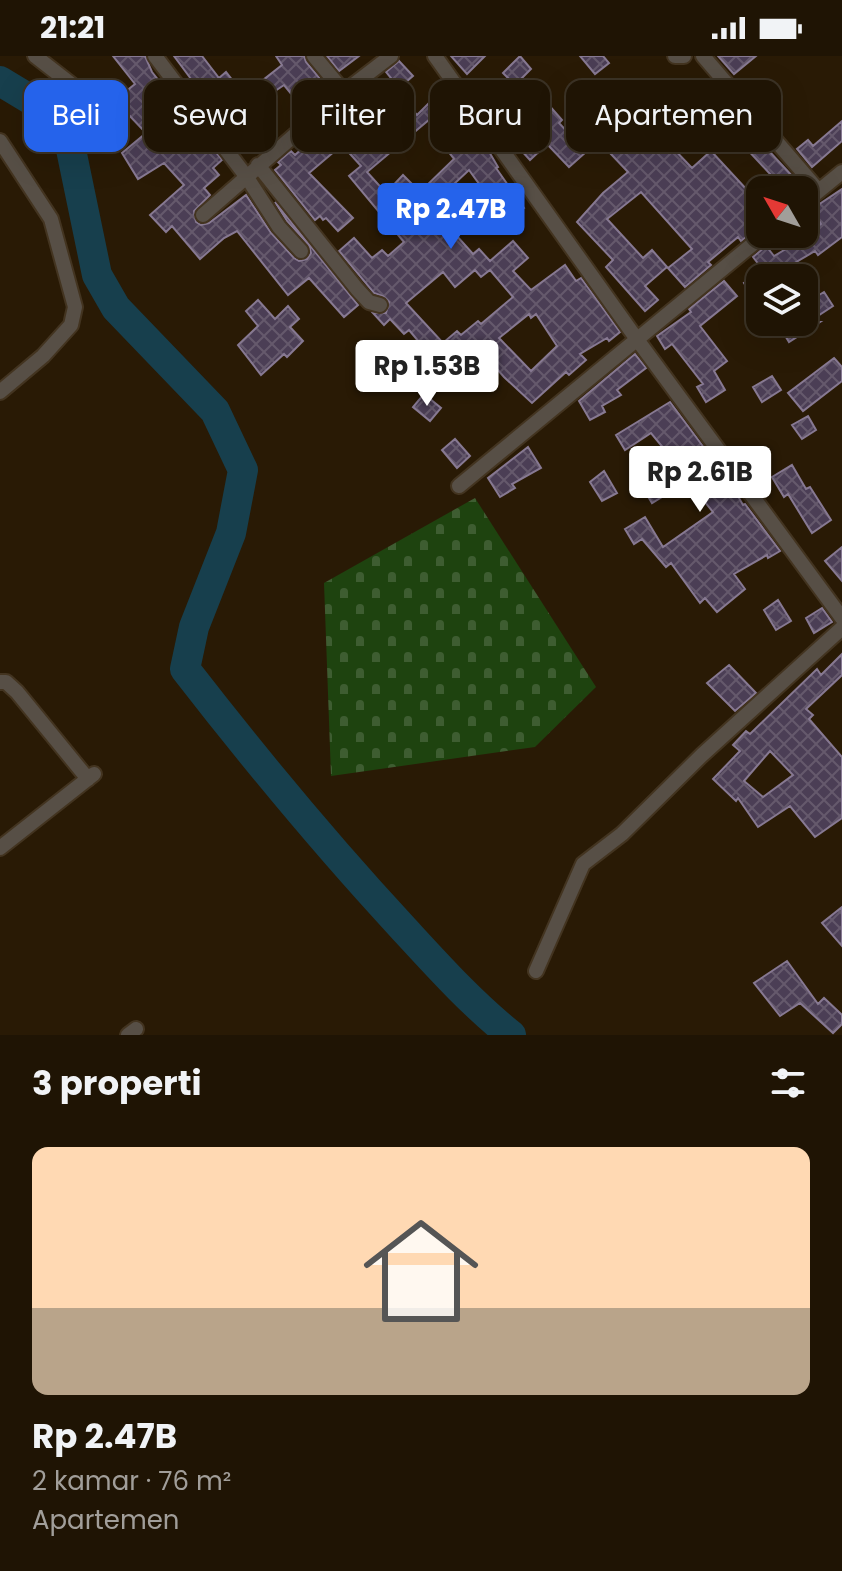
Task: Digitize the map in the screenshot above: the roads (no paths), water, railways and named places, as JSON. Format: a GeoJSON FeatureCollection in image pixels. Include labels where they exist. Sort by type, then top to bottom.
{"type":"FeatureCollection","features":[{"type":"Feature","properties":{"kind":"street"},"geometry":{"type":"LineString","coordinates":[[35,56],[66,80]]}},
{"type":"Feature","properties":{"kind":"street"},"geometry":{"type":"LineString","coordinates":[[155,56],[246,176],[279,227],[301,251]]}},
{"type":"Feature","properties":{"kind":"street"},"geometry":{"type":"LineString","coordinates":[[314,56],[334,80]]}},
{"type":"Feature","properties":{"kind":"street"},"geometry":{"type":"LineString","coordinates":[[360,80],[391,56]]}},
{"type":"Feature","properties":{"kind":"street"},"geometry":{"type":"LineString","coordinates":[[435,56],[636,338],[842,618]]}},
{"type":"Feature","properties":{"kind":"street"},"geometry":{"type":"LineString","coordinates":[[675,56],[684,56]]}},
{"type":"Feature","properties":{"kind":"street"},"geometry":{"type":"LineString","coordinates":[[703,56],[819,191],[842,172]]}},
{"type":"Feature","properties":{"kind":"street"},"geometry":{"type":"LineString","coordinates":[[203,215],[292,136]]}},
{"type":"Feature","properties":{"kind":"street"},"geometry":{"type":"LineString","coordinates":[[0,141],[51,219],[75,307],[71,325],[43,356],[0,392]]}},
{"type":"Feature","properties":{"kind":"street"},"geometry":{"type":"LineString","coordinates":[[258,165],[357,289],[369,302],[380,305]]}},
{"type":"Feature","properties":{"kind":"street"},"geometry":{"type":"LineString","coordinates":[[459,486],[748,248]]}},
{"type":"Feature","properties":{"kind":"street"},"geometry":{"type":"LineString","coordinates":[[536,971],[583,864],[622,834],[702,755],[842,628]]}},
{"type":"Feature","properties":{"kind":"street"},"geometry":{"type":"LineString","coordinates":[[0,682],[6,682],[17,692],[91,777],[0,848]]}},
{"type":"Feature","properties":{"kind":"waterway"},"geometry":{"type":"LineString","coordinates":[[0,81],[43,107],[68,135],[97,275],[116,308],[215,411],[243,470],[231,533],[194,627],[185,669],[291,801],[374,896],[455,983],[511,1035]]}}]}
